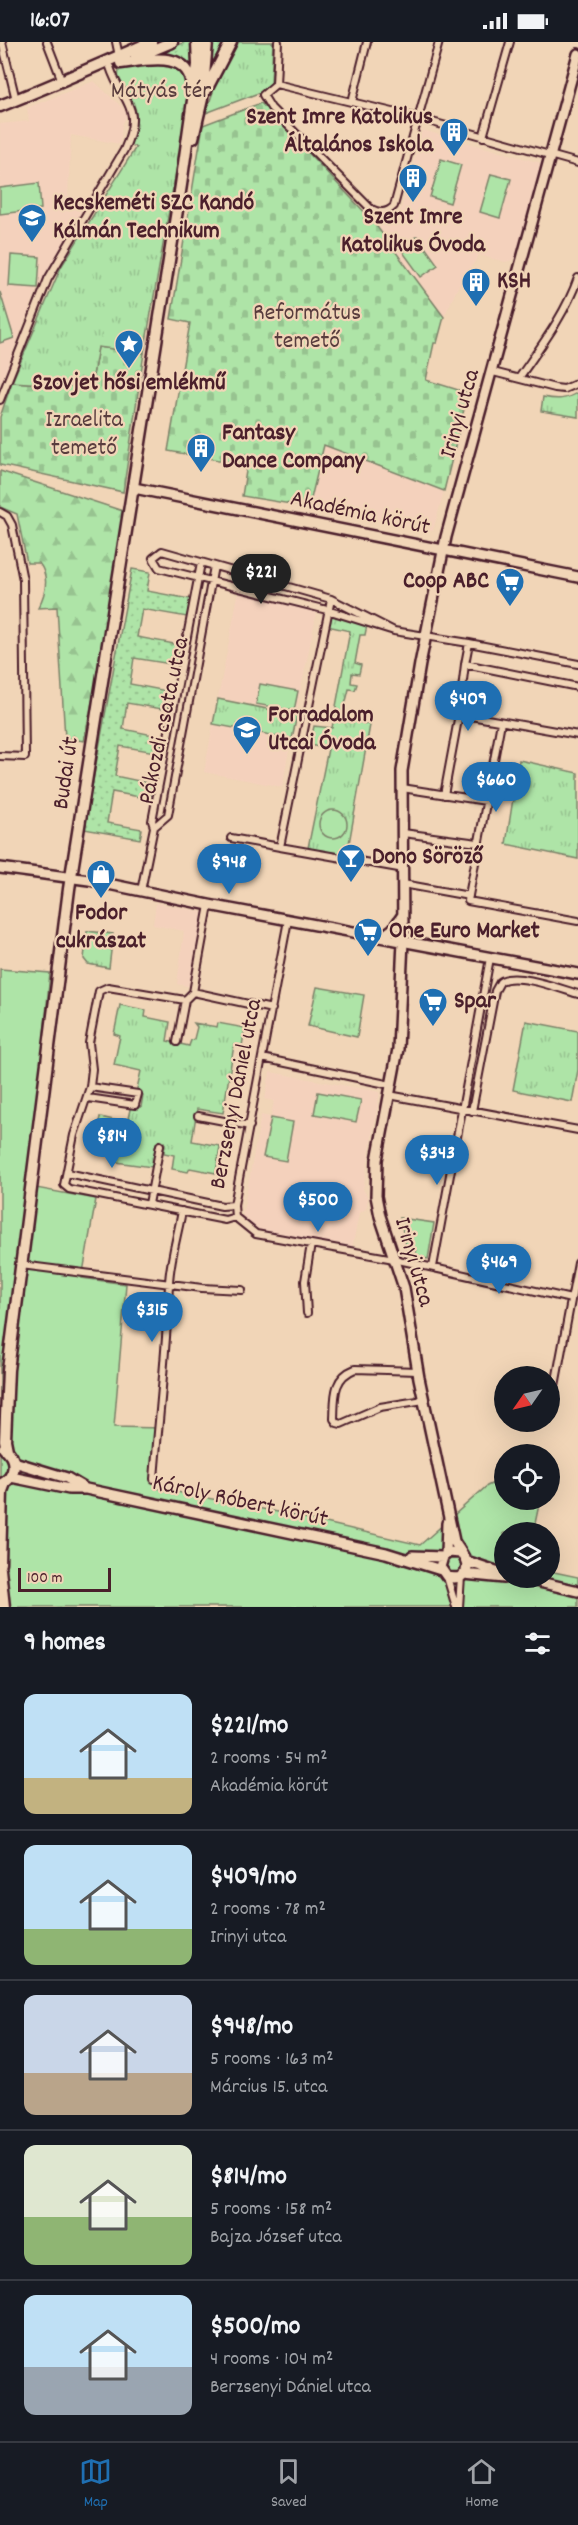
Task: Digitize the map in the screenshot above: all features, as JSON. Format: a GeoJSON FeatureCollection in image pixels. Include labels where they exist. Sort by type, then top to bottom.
{"type":"FeatureCollection","features":[{"type":"Feature","properties":{"kind":"main road"},"geometry":{"type":"LineString","coordinates":[[90,70],[110,66],[151,42]]}},
{"type":"Feature","properties":{"kind":"main road"},"geometry":{"type":"LineString","coordinates":[[0,106],[90,70],[172,42]]}},
{"type":"Feature","properties":{"kind":"main road"},"geometry":{"type":"LineString","coordinates":[[197,42],[197,97]]}},
{"type":"Feature","properties":{"kind":"main road"},"geometry":{"type":"LineString","coordinates":[[197,97],[207,42]]}},
{"type":"Feature","properties":{"kind":"main road"},"geometry":{"type":"LineString","coordinates":[[197,97],[231,42]]}},
{"type":"Feature","properties":{"kind":"main road"},"geometry":{"type":"LineString","coordinates":[[120,59],[160,58],[177,63],[189,75],[197,97]]}},
{"type":"Feature","properties":{"kind":"main road","name":"Budai út"},"geometry":{"type":"LineString","coordinates":[[4,1448],[8,1370],[71,878],[197,97]]}},
{"type":"Feature","properties":{"kind":"main road","name":"Budai út"},"geometry":{"type":"LineString","coordinates":[[0,1390],[8,1370]]}},
{"type":"Feature","properties":{"kind":"main road"},"geometry":{"type":"LineString","coordinates":[[0,1563],[2,1491],[14,1462],[4,1448]]}},
{"type":"Feature","properties":{"kind":"main road"},"geometry":{"type":"LineString","coordinates":[[0,1569],[4,1607]]}},
{"type":"Feature","properties":{"kind":"street"},"geometry":{"type":"LineString","coordinates":[[2,42],[15,100]]}},
{"type":"Feature","properties":{"kind":"street"},"geometry":{"type":"LineString","coordinates":[[47,42],[62,81]]}},
{"type":"Feature","properties":{"kind":"street"},"geometry":{"type":"LineString","coordinates":[[116,42],[120,59]]}},
{"type":"Feature","properties":{"kind":"street"},"geometry":{"type":"LineString","coordinates":[[278,42],[276,84],[263,95],[271,108],[370,208],[377,212],[385,212],[394,206],[439,42]]}},
{"type":"Feature","properties":{"kind":"street"},"geometry":{"type":"LineString","coordinates":[[352,102],[366,42]]}},
{"type":"Feature","properties":{"kind":"street"},"geometry":{"type":"LineString","coordinates":[[483,137],[510,42]]}},
{"type":"Feature","properties":{"kind":"street","name":"Irinyi utca"},"geometry":{"type":"LineString","coordinates":[[463,1557],[454,1541],[418,1371],[404,1288],[380,1216],[375,1180],[398,1049],[403,941],[402,771],[407,731],[444,551],[578,54]]}},
{"type":"Feature","properties":{"kind":"street"},"geometry":{"type":"LineString","coordinates":[[0,400],[48,279],[124,150],[131,133],[130,105],[114,79],[110,66]]}},
{"type":"Feature","properties":{"kind":"street"},"geometry":{"type":"LineString","coordinates":[[276,84],[418,118],[578,163]]}},
{"type":"Feature","properties":{"kind":"street"},"geometry":{"type":"LineString","coordinates":[[519,378],[560,319],[569,303],[578,278]]}},
{"type":"Feature","properties":{"kind":"street"},"geometry":{"type":"LineString","coordinates":[[493,372],[555,388],[564,388],[578,383]]}},
{"type":"Feature","properties":{"kind":"street","name":"Akadémia körút"},"geometry":{"type":"LineString","coordinates":[[134,488],[578,577]]}},
{"type":"Feature","properties":{"kind":"street"},"geometry":{"type":"LineString","coordinates":[[0,512],[8,517],[12,525],[23,580],[25,757],[0,756]]}},
{"type":"Feature","properties":{"kind":"street"},"geometry":{"type":"LineString","coordinates":[[394,631],[331,599],[162,551],[153,558],[159,568],[327,610],[394,631],[578,664]]}},
{"type":"Feature","properties":{"kind":"street","name":"Pákozdi csata utca"},"geometry":{"type":"LineString","coordinates":[[201,563],[152,821],[154,827],[168,815],[214,566]]}},
{"type":"Feature","properties":{"kind":"street"},"geometry":{"type":"LineString","coordinates":[[280,847],[331,599]]}},
{"type":"Feature","properties":{"kind":"street"},"geometry":{"type":"LineString","coordinates":[[444,795],[469,643]]}},
{"type":"Feature","properties":{"kind":"street"},"geometry":{"type":"LineString","coordinates":[[465,664],[578,687]]}},
{"type":"Feature","properties":{"kind":"street"},"geometry":{"type":"LineString","coordinates":[[459,714],[578,735]]}},
{"type":"Feature","properties":{"kind":"street"},"geometry":{"type":"LineString","coordinates":[[501,722],[468,901],[578,921]]}},
{"type":"Feature","properties":{"kind":"street"},"geometry":{"type":"LineString","coordinates":[[402,788],[486,801]]}},
{"type":"Feature","properties":{"kind":"street"},"geometry":{"type":"LineString","coordinates":[[141,891],[154,827]]}},
{"type":"Feature","properties":{"kind":"street"},"geometry":{"type":"LineString","coordinates":[[403,833],[478,843]]}},
{"type":"Feature","properties":{"kind":"street"},"geometry":{"type":"LineString","coordinates":[[231,838],[404,869]]}},
{"type":"Feature","properties":{"kind":"street"},"geometry":{"type":"LineString","coordinates":[[0,868],[71,878],[578,974]]}},
{"type":"Feature","properties":{"kind":"street"},"geometry":{"type":"LineString","coordinates":[[403,884],[469,896]]}},
{"type":"Feature","properties":{"kind":"street"},"geometry":{"type":"LineString","coordinates":[[177,1042],[185,1000],[193,992],[209,905]]}},
{"type":"Feature","properties":{"kind":"street"},"geometry":{"type":"LineString","coordinates":[[382,937],[393,929],[403,913]]}},
{"type":"Feature","properties":{"kind":"street","name":"Berzsenyi Dániel utca"},"geometry":{"type":"LineString","coordinates":[[288,920],[234,1205],[235,1217],[256,1234],[433,1267],[571,1299]]}},
{"type":"Feature","properties":{"kind":"street"},"geometry":{"type":"LineString","coordinates":[[433,1267],[490,958]]}},
{"type":"Feature","properties":{"kind":"street"},"geometry":{"type":"LineString","coordinates":[[472,1111],[495,991],[500,982],[511,978],[552,985],[578,994]]}},
{"type":"Feature","properties":{"kind":"street"},"geometry":{"type":"LineString","coordinates":[[185,1000],[108,987],[99,991],[95,998],[89,1043],[92,1069],[90,1087],[74,1135],[64,1185],[69,1189],[225,1220],[235,1217]]}},
{"type":"Feature","properties":{"kind":"street"},"geometry":{"type":"LineString","coordinates":[[193,992],[272,1009]]}},
{"type":"Feature","properties":{"kind":"street"},"geometry":{"type":"LineString","coordinates":[[262,1058],[462,1109],[578,1130]]}},
{"type":"Feature","properties":{"kind":"street"},"geometry":{"type":"LineString","coordinates":[[88,1098],[135,1105],[138,1094],[90,1087]]}},
{"type":"Feature","properties":{"kind":"street"},"geometry":{"type":"LineString","coordinates":[[198,1116],[250,1126]]}},
{"type":"Feature","properties":{"kind":"street"},"geometry":{"type":"LineString","coordinates":[[149,1204],[160,1145]]}},
{"type":"Feature","properties":{"kind":"street"},"geometry":{"type":"LineString","coordinates":[[67,1173],[222,1206],[234,1205]]}},
{"type":"Feature","properties":{"kind":"street"},"geometry":{"type":"LineString","coordinates":[[154,1479],[170,1296],[169,1283],[182,1211]]}},
{"type":"Feature","properties":{"kind":"street"},"geometry":{"type":"LineString","coordinates":[[307,1313],[305,1281],[311,1244]]}},
{"type":"Feature","properties":{"kind":"street"},"geometry":{"type":"LineString","coordinates":[[559,1366],[571,1299],[576,1289],[578,1263]]}},
{"type":"Feature","properties":{"kind":"street"},"geometry":{"type":"LineString","coordinates":[[21,1265],[242,1290]]}},
{"type":"Feature","properties":{"kind":"street"},"geometry":{"type":"LineString","coordinates":[[418,1371],[355,1369],[346,1373],[337,1384],[334,1419],[341,1424],[380,1407],[424,1400]]}},
{"type":"Feature","properties":{"kind":"street","name":"Károly Róbert körút"},"geometry":{"type":"LineString","coordinates":[[14,1462],[68,1478],[86,1489]]}},
{"type":"Feature","properties":{"kind":"street","name":"Károly Róbert körút"},"geometry":{"type":"LineString","coordinates":[[5,1482],[86,1489],[386,1553],[444,1573]]}},
{"type":"Feature","properties":{"kind":"street","name":"Irinyi utca"},"geometry":{"type":"LineString","coordinates":[[445,1556],[446,1506]]}},
{"type":"Feature","properties":{"kind":"street"},"geometry":{"type":"LineString","coordinates":[[458,1607],[444,1573],[445,1556],[453,1552],[494,1571]]}},
{"type":"Feature","properties":{"kind":"street","name":"Károly Róbert körút"},"geometry":{"type":"LineString","coordinates":[[386,1553],[445,1556]]}},
{"type":"Feature","properties":{"kind":"street"},"geometry":{"type":"LineString","coordinates":[[458,1607],[463,1557]]}},
{"type":"Feature","properties":{"kind":"street"},"geometry":{"type":"LineString","coordinates":[[444,1573],[454,1578],[462,1575],[494,1576]]}},
{"type":"Feature","properties":{"kind":"street"},"geometry":{"type":"LineString","coordinates":[[560,1587],[578,1591]]}},
{"type":"Feature","properties":{"kind":"shaded area","name":"Kecskeméti SZC Kandó Kálmán Technikum"},"geometry":{"type":"Polygon","coordinates":[[[94,81],[128,113],[122,125],[120,144],[71,135],[68,196],[89,198],[38,288],[0,385],[0,124],[29,121],[27,108],[94,81]]]}},
{"type":"Feature","properties":{"kind":"shaded area"},"geometry":{"type":"Polygon","coordinates":[[[422,130],[541,163],[517,256],[505,262],[479,255],[458,287],[444,317],[372,220],[399,217],[422,130]]]}},
{"type":"Feature","properties":{"kind":"shaded area"},"geometry":{"type":"Polygon","coordinates":[[[324,445],[444,491],[433,531],[309,507],[324,445]]]}},
{"type":"Feature","properties":{"kind":"shaded area"},"geometry":{"type":"Polygon","coordinates":[[[239,590],[317,611],[296,713],[218,698],[239,590]]]}},
{"type":"Feature","properties":{"kind":"shaded area","name":"Forradalom Utcai Óvoda"},"geometry":{"type":"Polygon","coordinates":[[[213,725],[291,740],[282,787],[204,772],[213,725]]]}},
{"type":"Feature","properties":{"kind":"shaded area"},"geometry":{"type":"Polygon","coordinates":[[[156,903],[204,912],[192,987],[177,984],[184,931],[153,925],[156,903]]]}},
{"type":"Feature","properties":{"kind":"shaded area"},"geometry":{"type":"Polygon","coordinates":[[[270,1072],[380,1092],[363,1189],[368,1198],[366,1209],[359,1213],[352,1249],[256,1231],[242,1218],[261,1115],[271,1117],[274,1101],[265,1099],[270,1072]]]}},
{"type":"Feature","properties":{"kind":"green space"},"geometry":{"type":"Polygon","coordinates":[[[185,42],[193,42],[192,75],[163,56],[162,52],[185,42]]]}},
{"type":"Feature","properties":{"kind":"green space"},"geometry":{"type":"Polygon","coordinates":[[[211,42],[225,42],[210,66],[211,42]]]}},
{"type":"Feature","properties":{"kind":"green space","name":"Mátyás tér"},"geometry":{"type":"Polygon","coordinates":[[[237,42],[273,42],[271,83],[261,92],[206,113],[219,73],[237,42]]]}},
{"type":"Feature","properties":{"kind":"green space"},"geometry":{"type":"Polygon","coordinates":[[[165,62],[183,72],[190,91],[144,353],[98,347],[91,387],[12,382],[61,267],[136,147],[130,145],[136,126],[136,110],[130,95],[118,79],[119,70],[165,62]]]}},
{"type":"Feature","properties":{"kind":"green space","name":"Református temető"},"geometry":{"type":"Polygon","coordinates":[[[261,103],[372,220],[444,317],[437,343],[434,343],[426,380],[468,393],[444,491],[324,445],[309,507],[242,496],[247,465],[168,451],[190,323],[171,319],[203,125],[261,103]]]}},
{"type":"Feature","properties":{"kind":"green space"},"geometry":{"type":"Polygon","coordinates":[[[441,159],[461,165],[450,203],[430,197],[441,159]]]}},
{"type":"Feature","properties":{"kind":"green space"},"geometry":{"type":"Polygon","coordinates":[[[491,174],[511,179],[500,218],[480,212],[491,174]]]}},
{"type":"Feature","properties":{"kind":"green space"},"geometry":{"type":"Polygon","coordinates":[[[39,183],[41,209],[0,214],[0,188],[39,183]]]}},
{"type":"Feature","properties":{"kind":"green space"},"geometry":{"type":"Polygon","coordinates":[[[417,236],[438,265],[421,277],[400,248],[417,236]]]}},
{"type":"Feature","properties":{"kind":"green space"},"geometry":{"type":"Polygon","coordinates":[[[11,255],[40,257],[38,288],[9,286],[11,255]]]}},
{"type":"Feature","properties":{"kind":"green space"},"geometry":{"type":"Polygon","coordinates":[[[0,292],[14,338],[0,343],[0,292]]]}},
{"type":"Feature","properties":{"kind":"green space","name":"Izraelita temető"},"geometry":{"type":"Polygon","coordinates":[[[98,347],[144,353],[123,492],[0,465],[0,417],[12,382],[91,387],[98,347]]]}},
{"type":"Feature","properties":{"kind":"green space"},"geometry":{"type":"Polygon","coordinates":[[[578,392],[578,417],[541,411],[543,397],[561,399],[578,392]]]}},
{"type":"Feature","properties":{"kind":"green space"},"geometry":{"type":"Polygon","coordinates":[[[0,471],[123,511],[103,648],[84,741],[65,738],[57,607],[38,608],[45,591],[45,574],[39,563],[27,563],[17,514],[0,507],[0,471]]]}},
{"type":"Feature","properties":{"kind":"green space"},"geometry":{"type":"Polygon","coordinates":[[[132,569],[150,572],[147,591],[190,599],[187,617],[142,609],[137,637],[180,645],[177,665],[134,658],[130,684],[172,692],[168,710],[127,703],[123,729],[163,737],[161,753],[120,746],[115,776],[153,784],[150,799],[112,792],[107,823],[142,829],[140,839],[84,829],[132,569]]]}},
{"type":"Feature","properties":{"kind":"green space"},"geometry":{"type":"Polygon","coordinates":[[[329,614],[367,625],[365,635],[360,635],[355,663],[361,665],[359,674],[352,673],[351,683],[357,684],[355,690],[349,689],[342,717],[370,725],[347,855],[308,848],[328,749],[310,745],[314,726],[332,728],[350,631],[327,626],[329,614]]]}},
{"type":"Feature","properties":{"kind":"green space"},"geometry":{"type":"Polygon","coordinates":[[[260,684],[298,691],[294,711],[256,704],[260,684]]]}},
{"type":"Feature","properties":{"kind":"green space"},"geometry":{"type":"Polygon","coordinates":[[[218,699],[297,715],[292,739],[213,724],[218,699]]]}},
{"type":"Feature","properties":{"kind":"green space"},"geometry":{"type":"Polygon","coordinates":[[[519,760],[578,773],[578,859],[506,844],[519,760]]]}},
{"type":"Feature","properties":{"kind":"green space"},"geometry":{"type":"Polygon","coordinates":[[[333,810],[343,814],[347,824],[343,834],[333,838],[323,834],[319,824],[323,814],[333,810]]]}},
{"type":"Feature","properties":{"kind":"green space"},"geometry":{"type":"Polygon","coordinates":[[[87,931],[113,934],[109,968],[88,964],[84,959],[87,931]]]}},
{"type":"Feature","properties":{"kind":"green space"},"geometry":{"type":"Polygon","coordinates":[[[0,969],[50,973],[25,1186],[96,1199],[82,1278],[126,1284],[114,1427],[161,1428],[156,1488],[283,1513],[420,1545],[487,1486],[494,1483],[494,1510],[538,1510],[535,1522],[494,1522],[494,1588],[560,1588],[560,1573],[578,1577],[578,1607],[0,1607],[0,969]]]}},
{"type":"Feature","properties":{"kind":"green space"},"geometry":{"type":"Polygon","coordinates":[[[317,987],[364,995],[357,1037],[308,1026],[317,987]]]}},
{"type":"Feature","properties":{"kind":"green space"},"geometry":{"type":"Polygon","coordinates":[[[120,1005],[146,1010],[145,1017],[170,1022],[167,1041],[189,1046],[191,1040],[194,1039],[197,1027],[194,1023],[217,1027],[218,1023],[245,1028],[242,1046],[234,1045],[223,1113],[197,1109],[192,1141],[220,1146],[216,1173],[190,1168],[188,1172],[172,1169],[174,1155],[164,1153],[165,1142],[156,1143],[152,1167],[116,1162],[117,1155],[93,1150],[100,1117],[127,1123],[131,1105],[141,1107],[143,1095],[136,1093],[141,1071],[114,1065],[120,1036],[114,1034],[120,1005]]]}},
{"type":"Feature","properties":{"kind":"green space"},"geometry":{"type":"Polygon","coordinates":[[[526,1021],[578,1031],[578,1070],[572,1102],[513,1090],[526,1021]]]}},
{"type":"Feature","properties":{"kind":"green space"},"geometry":{"type":"Polygon","coordinates":[[[318,1092],[361,1100],[356,1122],[314,1114],[318,1092]]]}},
{"type":"Feature","properties":{"kind":"green space"},"geometry":{"type":"Polygon","coordinates":[[[271,1118],[293,1122],[286,1161],[263,1157],[271,1118]]]}},
{"type":"Feature","properties":{"kind":"green space"},"geometry":{"type":"Polygon","coordinates":[[[400,1218],[434,1223],[428,1259],[416,1257],[416,1251],[407,1251],[400,1218]]]}},
{"type":"Feature","properties":{"kind":"place","name":"Szent Imre Katolikus Általános Iskola"},"geometry":{"type":"Point","coordinates":[454,158]}},
{"type":"Feature","properties":{"kind":"place","name":"Szent Imre Katolikus Óvoda"},"geometry":{"type":"Point","coordinates":[413,204]}},
{"type":"Feature","properties":{"kind":"place","name":"Kecskeméti SZC Kandó Kálmán Technikum"},"geometry":{"type":"Point","coordinates":[32,244]}},
{"type":"Feature","properties":{"kind":"place","name":"KSH"},"geometry":{"type":"Point","coordinates":[476,308]}},
{"type":"Feature","properties":{"kind":"place","name":"Szovjet hősi emlékmű"},"geometry":{"type":"Point","coordinates":[129,370]}},
{"type":"Feature","properties":{"kind":"place","name":"Fantasy Dance Company"},"geometry":{"type":"Point","coordinates":[201,474]}},
{"type":"Feature","properties":{"kind":"place","name":"Coop ABC"},"geometry":{"type":"Point","coordinates":[510,608]}},
{"type":"Feature","properties":{"kind":"place","name":"Forradalom Utcai Óvoda"},"geometry":{"type":"Point","coordinates":[247,756]}},
{"type":"Feature","properties":{"kind":"place","name":"Dono Söröző"},"geometry":{"type":"Point","coordinates":[351,884]}},
{"type":"Feature","properties":{"kind":"place","name":"Fodor cukrászat"},"geometry":{"type":"Point","coordinates":[101,900]}},
{"type":"Feature","properties":{"kind":"place","name":"One Euro Market"},"geometry":{"type":"Point","coordinates":[368,958]}},
{"type":"Feature","properties":{"kind":"place","name":"Spar"},"geometry":{"type":"Point","coordinates":[433,1028]}}]}
